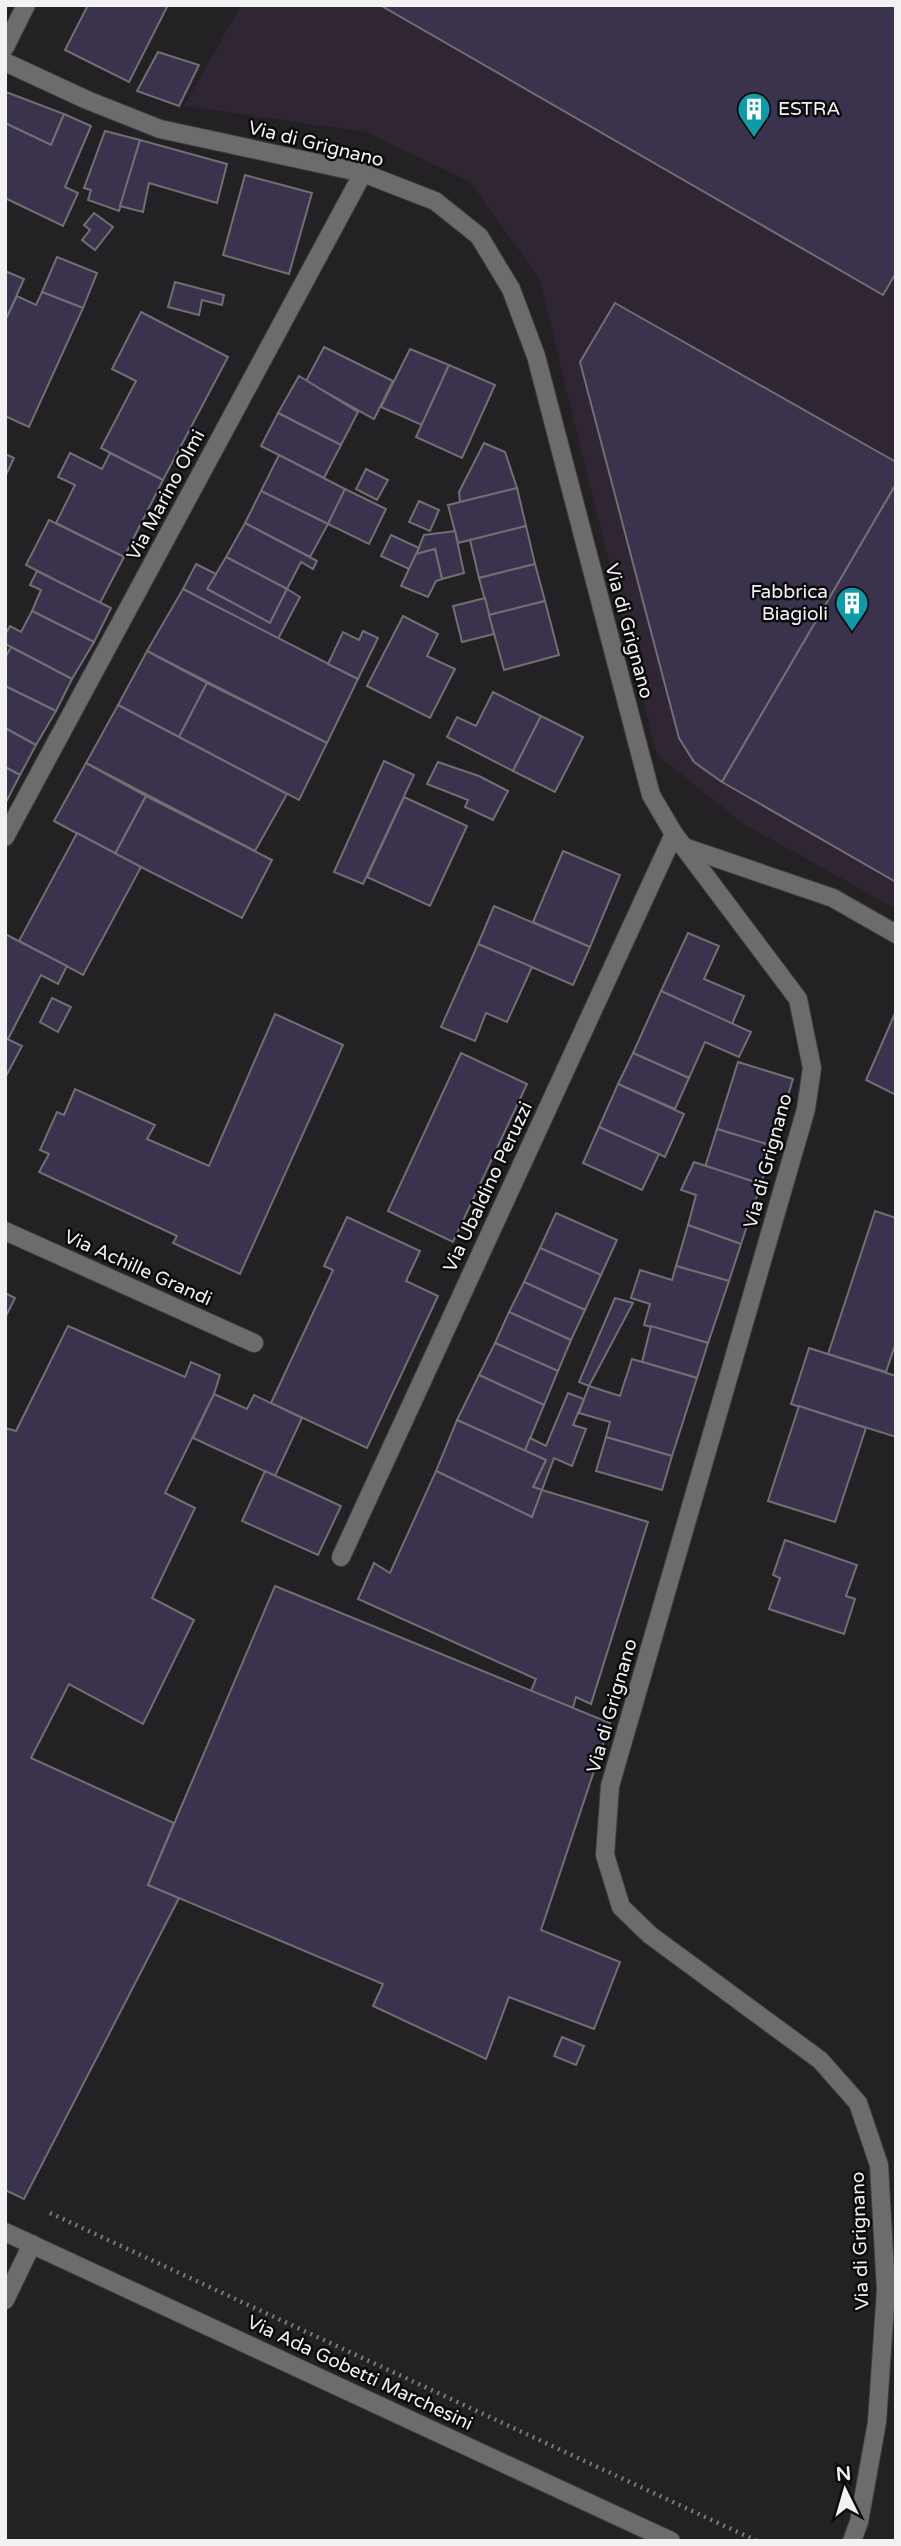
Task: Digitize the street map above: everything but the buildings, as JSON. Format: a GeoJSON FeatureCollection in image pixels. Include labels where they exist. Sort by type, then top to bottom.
{"type":"FeatureCollection","features":[{"type":"Feature","properties":{"kind":"street"},"geometry":{"type":"LineString","coordinates":[[5,47],[26,5]]}},
{"type":"Feature","properties":{"kind":"street","name":"Via di Grignano"},"geometry":{"type":"LineString","coordinates":[[5,62],[160,130],[363,173],[435,201],[479,236],[511,289],[536,356],[650,795],[679,840],[798,999],[812,1068],[806,1109],[610,1786],[605,1855],[621,1907],[650,1934],[820,2060],[858,2102],[879,2165],[886,2290],[877,2423],[859,2522],[852,2541]]}},
{"type":"Feature","properties":{"kind":"street","name":"Via Marino Olmi"},"geometry":{"type":"LineString","coordinates":[[5,837],[363,173]]}},
{"type":"Feature","properties":{"kind":"street"},"geometry":{"type":"LineString","coordinates":[[679,840],[833,898],[896,934]]}},
{"type":"Feature","properties":{"kind":"street","name":"Via Ubaldino Peruzzi"},"geometry":{"type":"LineString","coordinates":[[341,1557],[679,840]]}},
{"type":"Feature","properties":{"kind":"street","name":"Via Achille Grandi"},"geometry":{"type":"LineString","coordinates":[[5,1231],[254,1343]]}},
{"type":"Feature","properties":{"kind":"street","name":"Via Ada Gobetti Marchesini"},"geometry":{"type":"LineString","coordinates":[[5,2232],[671,2541]]}},
{"type":"Feature","properties":{"kind":"street"},"geometry":{"type":"LineString","coordinates":[[5,2300],[32,2244]]}},
{"type":"Feature","properties":{"kind":"path"},"geometry":{"type":"LineString","coordinates":[[50,2213],[757,2541]]}},
{"type":"Feature","properties":{"kind":"shaded area"},"geometry":{"type":"Polygon","coordinates":[[[241,5],[896,5],[896,909],[742,823],[657,755],[539,278],[470,182],[366,132],[184,106],[241,5]]]}},
{"type":"Feature","properties":{"kind":"place","name":"ESTRA"},"geometry":{"type":"Point","coordinates":[754,139]}},
{"type":"Feature","properties":{"kind":"place","name":"Fabbrica Biagioli"},"geometry":{"type":"Point","coordinates":[852,633]}}]}
